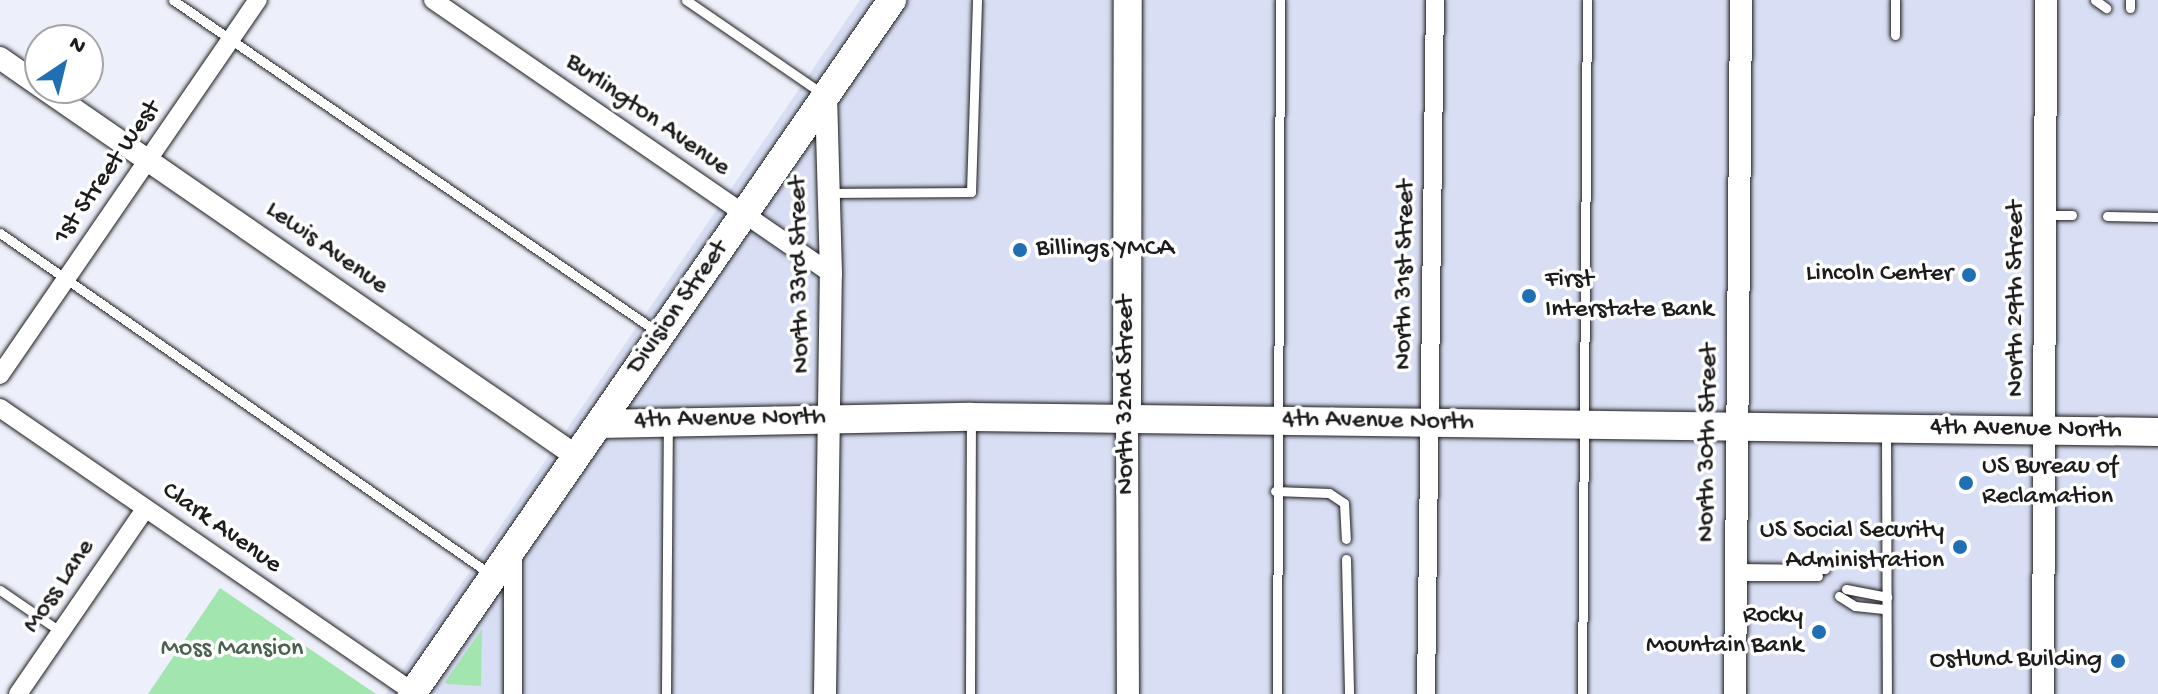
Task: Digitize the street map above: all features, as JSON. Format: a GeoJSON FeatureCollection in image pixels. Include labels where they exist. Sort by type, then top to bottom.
{"type":"FeatureCollection","features":[{"type":"Feature","properties":{"kind":"main road","name":"Division Street"},"geometry":{"type":"LineString","coordinates":[[412,693],[892,0]]}},
{"type":"Feature","properties":{"kind":"main road","name":"North 32nd Street"},"geometry":{"type":"LineString","coordinates":[[1127,419],[1128,0]]}},
{"type":"Feature","properties":{"kind":"main road","name":"4th Avenue North"},"geometry":{"type":"LineString","coordinates":[[599,424],[668,419],[971,417],[2158,432]]}},
{"type":"Feature","properties":{"kind":"street","name":"1st Street West"},"geometry":{"type":"LineString","coordinates":[[0,375],[258,0]]}},
{"type":"Feature","properties":{"kind":"street","name":"Burlington Avenue"},"geometry":{"type":"LineString","coordinates":[[433,0],[831,274]]}},
{"type":"Feature","properties":{"kind":"street","name":"North 31st Street"},"geometry":{"type":"LineString","coordinates":[[1426,694],[1435,0]]}},
{"type":"Feature","properties":{"kind":"street","name":"North 30th Street"},"geometry":{"type":"LineString","coordinates":[[1735,694],[1741,0]]}},
{"type":"Feature","properties":{"kind":"street","name":"North 29th Street"},"geometry":{"type":"LineString","coordinates":[[2043,694],[2046,0]]}},
{"type":"Feature","properties":{"kind":"street","name":"Lewis Avenue"},"geometry":{"type":"LineString","coordinates":[[0,58],[24,75]]}},
{"type":"Feature","properties":{"kind":"street","name":"North 33rd Street"},"geometry":{"type":"LineString","coordinates":[[825,694],[831,274],[826,96]]}},
{"type":"Feature","properties":{"kind":"street","name":"Lewis Avenue"},"geometry":{"type":"LineString","coordinates":[[67,104],[576,456]]}},
{"type":"Feature","properties":{"kind":"street","name":"Clark Avenue"},"geometry":{"type":"LineString","coordinates":[[0,408],[412,693]]}},
{"type":"Feature","properties":{"kind":"street","name":"North 32nd Street"},"geometry":{"type":"LineString","coordinates":[[1127,419],[1128,694]]}},
{"type":"Feature","properties":{"kind":"street","name":"Moss Lane"},"geometry":{"type":"LineString","coordinates":[[18,694],[145,509]]}},
{"type":"Feature","properties":{"kind":"street"},"geometry":{"type":"LineString","coordinates":[[513,548],[513,694]]}},
{"type":"Feature","properties":{"kind":"lane"},"geometry":{"type":"LineString","coordinates":[[173,0],[661,335]]}},
{"type":"Feature","properties":{"kind":"lane"},"geometry":{"type":"LineString","coordinates":[[686,0],[826,96]]}},
{"type":"Feature","properties":{"kind":"lane"},"geometry":{"type":"LineString","coordinates":[[829,193],[971,192],[977,0]]}},
{"type":"Feature","properties":{"kind":"lane"},"geometry":{"type":"LineString","coordinates":[[1277,694],[1274,420],[1280,0]]}},
{"type":"Feature","properties":{"kind":"lane"},"geometry":{"type":"LineString","coordinates":[[1582,694],[1587,0]]}},
{"type":"Feature","properties":{"kind":"lane"},"geometry":{"type":"LineString","coordinates":[[1895,0],[1895,35]]}},
{"type":"Feature","properties":{"kind":"lane"},"geometry":{"type":"LineString","coordinates":[[2095,0],[2106,8]]}},
{"type":"Feature","properties":{"kind":"lane"},"geometry":{"type":"LineString","coordinates":[[2045,215],[2072,215]]}},
{"type":"Feature","properties":{"kind":"lane"},"geometry":{"type":"LineString","coordinates":[[2107,216],[2158,217]]}},
{"type":"Feature","properties":{"kind":"lane"},"geometry":{"type":"LineString","coordinates":[[0,233],[493,576]]}},
{"type":"Feature","properties":{"kind":"lane"},"geometry":{"type":"LineString","coordinates":[[970,694],[971,417]]}},
{"type":"Feature","properties":{"kind":"lane"},"geometry":{"type":"LineString","coordinates":[[666,694],[668,419]]}},
{"type":"Feature","properties":{"kind":"lane"},"geometry":{"type":"LineString","coordinates":[[1886,429],[1887,694]]}},
{"type":"Feature","properties":{"kind":"lane"},"geometry":{"type":"LineString","coordinates":[[1275,491],[1329,493],[1344,503],[1346,539]]}},
{"type":"Feature","properties":{"kind":"lane"},"geometry":{"type":"LineString","coordinates":[[1346,559],[1349,694]]}},
{"type":"Feature","properties":{"kind":"lane"},"geometry":{"type":"LineString","coordinates":[[1736,572],[1821,573]]}},
{"type":"Feature","properties":{"kind":"lane"},"geometry":{"type":"LineString","coordinates":[[0,590],[61,632]]}},
{"type":"Feature","properties":{"kind":"lane"},"geometry":{"type":"LineString","coordinates":[[1886,609],[1855,606],[1842,592],[1887,597]]}},
{"type":"Feature","properties":{"kind":"shaded area"},"geometry":{"type":"Polygon","coordinates":[[[860,0],[2158,0],[2158,694],[386,694],[860,0]]]}},
{"type":"Feature","properties":{"kind":"green space","name":"Moss Mansion"},"geometry":{"type":"Polygon","coordinates":[[[220,588],[376,694],[148,694],[220,588]]]}},
{"type":"Feature","properties":{"kind":"green space"},"geometry":{"type":"Polygon","coordinates":[[[482,629],[481,686],[447,684],[445,682],[482,629]]]}},
{"type":"Feature","properties":{"kind":"place","name":"Billings YMCA"},"geometry":{"type":"Point","coordinates":[1020,250]}},
{"type":"Feature","properties":{"kind":"place","name":"Lincoln Center"},"geometry":{"type":"Point","coordinates":[1969,275]}},
{"type":"Feature","properties":{"kind":"place","name":"First Interstate Bank"},"geometry":{"type":"Point","coordinates":[1529,296]}},
{"type":"Feature","properties":{"kind":"place","name":"US Bureau of Reclamation"},"geometry":{"type":"Point","coordinates":[1966,483]}},
{"type":"Feature","properties":{"kind":"place","name":"US Social Security Administration"},"geometry":{"type":"Point","coordinates":[1960,547]}},
{"type":"Feature","properties":{"kind":"place","name":"Rocky Mountain Bank"},"geometry":{"type":"Point","coordinates":[1819,632]}},
{"type":"Feature","properties":{"kind":"place","name":"Ostlund Building"},"geometry":{"type":"Point","coordinates":[2118,661]}}]}
